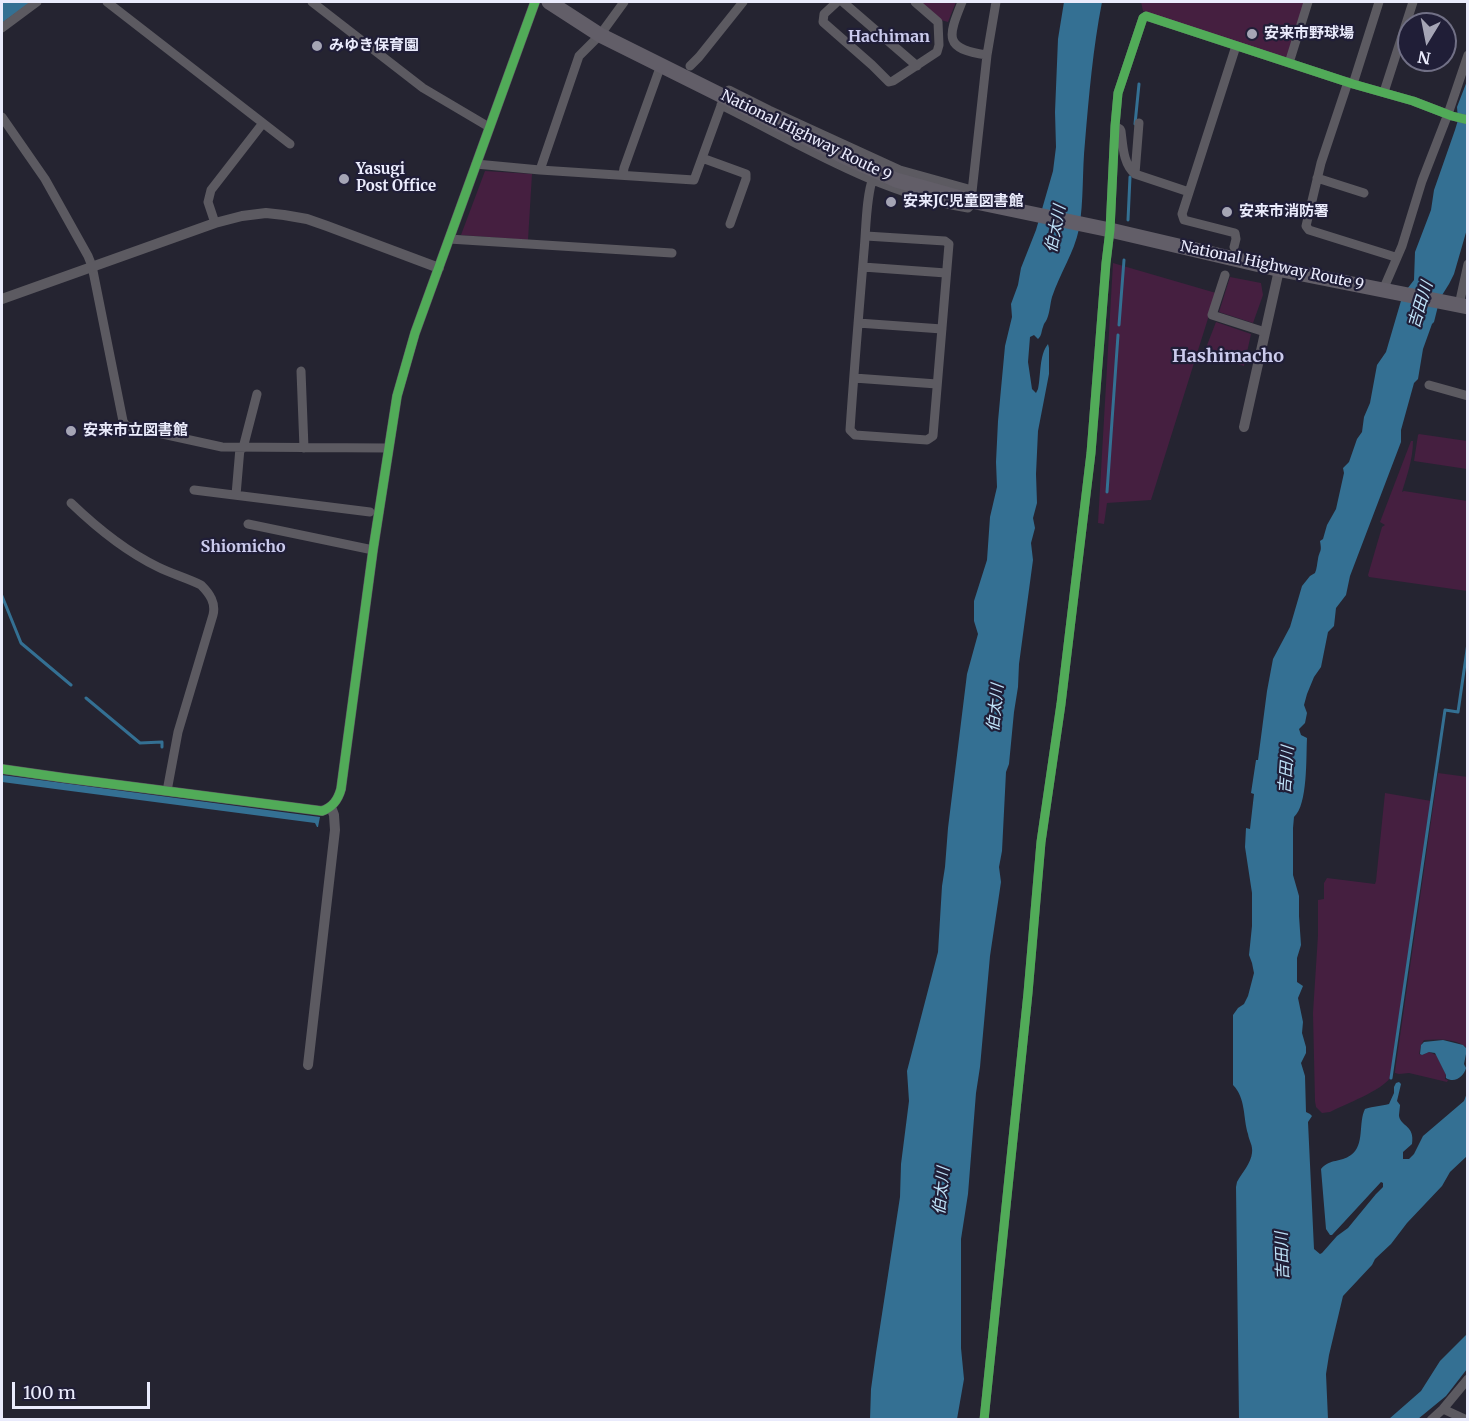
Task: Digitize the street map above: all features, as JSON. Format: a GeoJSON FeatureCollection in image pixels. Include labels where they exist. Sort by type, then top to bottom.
{"type":"FeatureCollection","features":[{"type":"Feature","properties":{"kind":"highway","name":"National Highway Route 9"},"geometry":{"type":"LineString","coordinates":[[549,2],[600,34],[661,65],[723,101],[881,174],[915,186],[1279,270],[1460,305]]}},
{"type":"Feature","properties":{"kind":"street"},"geometry":{"type":"LineString","coordinates":[[2,28],[37,2]]}},
{"type":"Feature","properties":{"kind":"street"},"geometry":{"type":"LineString","coordinates":[[107,2],[290,144]]}},
{"type":"Feature","properties":{"kind":"street"},"geometry":{"type":"LineString","coordinates":[[312,2],[423,88],[489,127]]}},
{"type":"Feature","properties":{"kind":"street"},"geometry":{"type":"LineString","coordinates":[[2,769],[322,811],[331,807],[339,798],[373,550],[398,396],[412,344],[438,268],[535,2]]}},
{"type":"Feature","properties":{"kind":"street"},"geometry":{"type":"LineString","coordinates":[[540,170],[579,56],[600,34],[624,2]]}},
{"type":"Feature","properties":{"kind":"street"},"geometry":{"type":"LineString","coordinates":[[690,66],[742,2]]}},
{"type":"Feature","properties":{"kind":"street"},"geometry":{"type":"LineString","coordinates":[[837,2],[824,15],[823,22],[887,81],[893,81],[934,55],[938,50],[938,22],[915,2]]}},
{"type":"Feature","properties":{"kind":"street"},"geometry":{"type":"LineString","coordinates":[[843,2],[916,66]]}},
{"type":"Feature","properties":{"kind":"street"},"geometry":{"type":"LineString","coordinates":[[962,2],[952,26],[953,42],[964,51],[987,55]]}},
{"type":"Feature","properties":{"kind":"street"},"geometry":{"type":"LineString","coordinates":[[723,101],[837,164],[919,196],[967,208],[973,198],[987,55],[996,2]]}},
{"type":"Feature","properties":{"kind":"street"},"geometry":{"type":"LineString","coordinates":[[1289,63],[1308,2]]}},
{"type":"Feature","properties":{"kind":"street"},"geometry":{"type":"LineString","coordinates":[[1379,2],[1317,178],[1305,223],[1307,229],[1392,256]]}},
{"type":"Feature","properties":{"kind":"street"},"geometry":{"type":"LineString","coordinates":[[1384,92],[1413,2]]}},
{"type":"Feature","properties":{"kind":"street"},"geometry":{"type":"LineString","coordinates":[[984,1419],[1028,993],[1041,842],[1061,704],[1091,453],[1118,93],[1143,18],[1146,16],[1350,83],[1413,100],[1467,120]]}},
{"type":"Feature","properties":{"kind":"street"},"geometry":{"type":"LineString","coordinates":[[1234,247],[1235,233],[1184,220],[1183,212],[1236,46]]}},
{"type":"Feature","properties":{"kind":"street"},"geometry":{"type":"LineString","coordinates":[[1385,290],[1402,246],[1422,181],[1450,115],[1467,55]]}},
{"type":"Feature","properties":{"kind":"street"},"geometry":{"type":"LineString","coordinates":[[623,175],[661,65]]}},
{"type":"Feature","properties":{"kind":"street"},"geometry":{"type":"LineString","coordinates":[[476,164],[694,180],[726,92],[732,91],[879,163],[973,198]]}},
{"type":"Feature","properties":{"kind":"street"},"geometry":{"type":"LineString","coordinates":[[2,117],[45,179],[92,266],[124,424],[128,428],[222,447],[388,448]]}},
{"type":"Feature","properties":{"kind":"street"},"geometry":{"type":"LineString","coordinates":[[215,223],[208,202],[211,190],[263,123]]}},
{"type":"Feature","properties":{"kind":"street"},"geometry":{"type":"LineString","coordinates":[[1135,174],[1139,123]]}},
{"type":"Feature","properties":{"kind":"street"},"geometry":{"type":"LineString","coordinates":[[1115,126],[1121,131],[1126,162],[1131,171],[1189,192]]}},
{"type":"Feature","properties":{"kind":"street"},"geometry":{"type":"LineString","coordinates":[[702,158],[746,174],[730,224]]}},
{"type":"Feature","properties":{"kind":"street"},"geometry":{"type":"LineString","coordinates":[[1317,178],[1364,193]]}},
{"type":"Feature","properties":{"kind":"street"},"geometry":{"type":"LineString","coordinates":[[866,236],[945,241],[949,244],[933,436],[927,440],[855,435],[850,430],[870,186],[873,179]]}},
{"type":"Feature","properties":{"kind":"street"},"geometry":{"type":"LineString","coordinates":[[2,298],[215,223],[266,213],[296,217],[327,226],[438,268]]}},
{"type":"Feature","properties":{"kind":"street"},"geometry":{"type":"LineString","coordinates":[[449,238],[672,253]]}},
{"type":"Feature","properties":{"kind":"street"},"geometry":{"type":"LineString","coordinates":[[1460,305],[1467,264]]}},
{"type":"Feature","properties":{"kind":"street"},"geometry":{"type":"LineString","coordinates":[[863,267],[946,273]]}},
{"type":"Feature","properties":{"kind":"street"},"geometry":{"type":"LineString","coordinates":[[1244,427],[1279,270]]}},
{"type":"Feature","properties":{"kind":"street"},"geometry":{"type":"LineString","coordinates":[[1225,275],[1212,315],[1265,332]]}},
{"type":"Feature","properties":{"kind":"street"},"geometry":{"type":"LineString","coordinates":[[858,323],[942,329]]}},
{"type":"Feature","properties":{"kind":"street"},"geometry":{"type":"LineString","coordinates":[[301,371],[304,448]]}},
{"type":"Feature","properties":{"kind":"street"},"geometry":{"type":"LineString","coordinates":[[854,378],[937,384]]}},
{"type":"Feature","properties":{"kind":"street"},"geometry":{"type":"LineString","coordinates":[[1429,385],[1467,396]]}},
{"type":"Feature","properties":{"kind":"street"},"geometry":{"type":"LineString","coordinates":[[236,495],[242,448],[257,394]]}},
{"type":"Feature","properties":{"kind":"street"},"geometry":{"type":"LineString","coordinates":[[194,490],[370,512]]}},
{"type":"Feature","properties":{"kind":"street"},"geometry":{"type":"LineString","coordinates":[[71,503],[117,542],[156,567],[201,585],[213,601],[213,615],[178,732],[167,791]]}},
{"type":"Feature","properties":{"kind":"street"},"geometry":{"type":"LineString","coordinates":[[248,524],[373,550]]}},
{"type":"Feature","properties":{"kind":"street"},"geometry":{"type":"LineString","coordinates":[[308,1065],[335,830],[331,807]]}},
{"type":"Feature","properties":{"kind":"street"},"geometry":{"type":"LineString","coordinates":[[1431,1419],[1443,1409],[1467,1379]]}},
{"type":"Feature","properties":{"kind":"street"},"geometry":{"type":"LineString","coordinates":[[1443,1409],[1467,1419]]}},
{"type":"Feature","properties":{"kind":"shaded area"},"geometry":{"type":"Polygon","coordinates":[[[920,2],[956,2],[948,22],[941,20],[920,2]]]}},
{"type":"Feature","properties":{"kind":"shaded area","name":"安来市野球場"},"geometry":{"type":"Polygon","coordinates":[[[1141,2],[1305,2],[1290,56],[1282,58],[1143,11],[1141,2]]]}},
{"type":"Feature","properties":{"kind":"shaded area"},"geometry":{"type":"Polygon","coordinates":[[[485,171],[532,174],[528,240],[461,235],[485,171]]]}},
{"type":"Feature","properties":{"kind":"shaded area"},"geometry":{"type":"Polygon","coordinates":[[[1113,263],[1216,293],[1151,500],[1107,503],[1104,524],[1098,523],[1113,263]]]}},
{"type":"Feature","properties":{"kind":"shaded area"},"geometry":{"type":"Polygon","coordinates":[[[1230,277],[1261,283],[1263,295],[1253,323],[1219,312],[1230,277]]]}},
{"type":"Feature","properties":{"kind":"shaded area"},"geometry":{"type":"Polygon","coordinates":[[[1216,322],[1251,334],[1244,366],[1204,353],[1216,322]]]}},
{"type":"Feature","properties":{"kind":"shaded area"},"geometry":{"type":"Polygon","coordinates":[[[1419,434],[1467,441],[1467,469],[1414,461],[1419,434]]]}},
{"type":"Feature","properties":{"kind":"shaded area"},"geometry":{"type":"Polygon","coordinates":[[[1411,441],[1413,441],[1412,454],[1402,492],[1467,501],[1467,591],[1369,577],[1368,575],[1382,527],[1385,525],[1380,522],[1411,441]]]}},
{"type":"Feature","properties":{"kind":"shaded area"},"geometry":{"type":"Polygon","coordinates":[[[1438,773],[1468,777],[1467,1048],[1452,1041],[1424,1040],[1419,1054],[1429,1052],[1436,1055],[1447,1082],[1409,1073],[1395,1073],[1438,773]]]}},
{"type":"Feature","properties":{"kind":"shaded area"},"geometry":{"type":"Polygon","coordinates":[[[1385,793],[1431,801],[1390,1078],[1379,1088],[1362,1097],[1330,1112],[1322,1113],[1316,1107],[1315,1101],[1313,1013],[1318,900],[1324,899],[1324,883],[1327,878],[1375,884],[1385,793]]]}},
{"type":"Feature","properties":{"kind":"water"},"geometry":{"type":"Polygon","coordinates":[[[2,2],[31,2],[2,23],[2,2]]]}},
{"type":"Feature","properties":{"kind":"water","name":"伯太川"},"geometry":{"type":"Polygon","coordinates":[[[1064,2],[1102,2],[1090,89],[1079,229],[1052,297],[1041,335],[1038,339],[1034,335],[1030,337],[1028,362],[1032,389],[1036,393],[1042,359],[1048,344],[1049,374],[1038,431],[1037,503],[1031,543],[1033,560],[1009,764],[1006,772],[1002,851],[999,867],[1001,882],[990,956],[968,1194],[961,1239],[961,1348],[964,1379],[957,1419],[870,1420],[871,1389],[900,1197],[901,1164],[909,1101],[907,1071],[938,952],[948,828],[967,674],[978,634],[974,621],[974,601],[987,560],[990,517],[997,487],[998,421],[1005,346],[1012,317],[1011,304],[1053,171],[1056,147],[1058,39],[1064,2]]]}},
{"type":"Feature","properties":{"kind":"water"},"geometry":{"type":"Polygon","coordinates":[[[1467,81],[1467,229],[1454,274],[1439,300],[1404,293],[1414,280],[1415,252],[1431,210],[1434,190],[1458,120],[1457,107],[1467,81]]]}},
{"type":"Feature","properties":{"kind":"water","name":"吉田川"},"geometry":{"type":"Polygon","coordinates":[[[1403,294],[1439,302],[1423,349],[1418,379],[1414,383],[1401,430],[1401,442],[1350,576],[1346,595],[1336,608],[1334,626],[1328,632],[1321,667],[1314,677],[1304,705],[1307,713],[1305,723],[1299,729],[1301,735],[1307,738],[1306,768],[1302,802],[1294,817],[1293,875],[1299,896],[1301,945],[1297,958],[1297,982],[1303,986],[1298,998],[1306,1047],[1301,1063],[1305,1076],[1306,1112],[1312,1116],[1308,1122],[1314,1249],[1322,1253],[1337,1236],[1348,1228],[1383,1187],[1381,1182],[1330,1235],[1326,1229],[1321,1169],[1328,1163],[1347,1157],[1355,1151],[1360,1140],[1365,1109],[1389,1104],[1396,1083],[1401,1084],[1397,1101],[1400,1105],[1400,1120],[1412,1133],[1412,1144],[1403,1152],[1403,1159],[1409,1159],[1414,1154],[1423,1136],[1464,1101],[1467,1093],[1467,1156],[1450,1172],[1442,1186],[1343,1296],[1326,1374],[1328,1419],[1239,1419],[1236,1187],[1250,1160],[1252,1150],[1242,1102],[1233,1085],[1233,1015],[1244,1004],[1248,996],[1254,973],[1249,955],[1252,893],[1245,847],[1246,828],[1250,829],[1254,794],[1251,793],[1273,659],[1290,627],[1302,586],[1316,571],[1321,549],[1320,541],[1336,509],[1344,473],[1343,468],[1349,462],[1357,439],[1362,432],[1377,365],[1386,352],[1403,294]]]}},
{"type":"Feature","properties":{"kind":"water"},"geometry":{"type":"Polygon","coordinates":[[[2,775],[320,817],[317,827],[315,823],[2,782],[2,775]]]}},
{"type":"Feature","properties":{"kind":"water"},"geometry":{"type":"Polygon","coordinates":[[[1443,1040],[1463,1045],[1467,1049],[1465,1071],[1456,1080],[1446,1078],[1435,1053],[1420,1054],[1421,1045],[1424,1042],[1443,1040]]]}},
{"type":"Feature","properties":{"kind":"water"},"geometry":{"type":"Polygon","coordinates":[[[1467,1334],[1467,1369],[1446,1396],[1418,1419],[1389,1419],[1421,1391],[1440,1361],[1467,1334]]]}},
{"type":"Feature","properties":{"kind":"waterway"},"geometry":{"type":"LineString","coordinates":[[1135,124],[1139,84]]}},
{"type":"Feature","properties":{"kind":"waterway"},"geometry":{"type":"LineString","coordinates":[[1128,220],[1130,177]]}},
{"type":"Feature","properties":{"kind":"waterway"},"geometry":{"type":"LineString","coordinates":[[1119,325],[1124,260]]}},
{"type":"Feature","properties":{"kind":"waterway"},"geometry":{"type":"LineString","coordinates":[[1107,492],[1118,335]]}},
{"type":"Feature","properties":{"kind":"waterway"},"geometry":{"type":"LineString","coordinates":[[2,596],[21,643],[71,685]]}},
{"type":"Feature","properties":{"kind":"waterway"},"geometry":{"type":"LineString","coordinates":[[1391,1078],[1445,710],[1458,712],[1468,643]]}},
{"type":"Feature","properties":{"kind":"waterway"},"geometry":{"type":"LineString","coordinates":[[86,698],[140,743],[162,742],[162,747]]}},
{"type":"Feature","properties":{"kind":"cycle path"},"geometry":{"type":"LineString","coordinates":[[2,769],[322,811],[337,800],[341,789],[373,550],[397,396],[415,333],[535,2]]}},
{"type":"Feature","properties":{"kind":"cycle path"},"geometry":{"type":"LineString","coordinates":[[984,1420],[1028,993],[1041,842],[1061,704],[1091,453],[1110,230],[1118,93],[1143,18],[1146,16],[1468,120]]}},
{"type":"Feature","properties":{"kind":"place","name":"安来市野球場"},"geometry":{"type":"Point","coordinates":[1252,34]}},
{"type":"Feature","properties":{"kind":"place","name":"みゆき保育園"},"geometry":{"type":"Point","coordinates":[317,46]}},
{"type":"Feature","properties":{"kind":"place","name":"Yasugi Post Office"},"geometry":{"type":"Point","coordinates":[344,179]}},
{"type":"Feature","properties":{"kind":"place","name":"安来JC児童図書館"},"geometry":{"type":"Point","coordinates":[891,202]}},
{"type":"Feature","properties":{"kind":"place","name":"安来市消防署"},"geometry":{"type":"Point","coordinates":[1227,212]}},
{"type":"Feature","properties":{"kind":"place","name":"安来市立図書館"},"geometry":{"type":"Point","coordinates":[71,431]}},
{"type":"Feature","properties":{"kind":"district","name":"Hachiman"},"geometry":{"type":"Point","coordinates":[889,37]}},
{"type":"Feature","properties":{"kind":"district","name":"Hashimacho"},"geometry":{"type":"Point","coordinates":[1228,357]}},
{"type":"Feature","properties":{"kind":"district","name":"Shiomicho"},"geometry":{"type":"Point","coordinates":[243,547]}}]}
